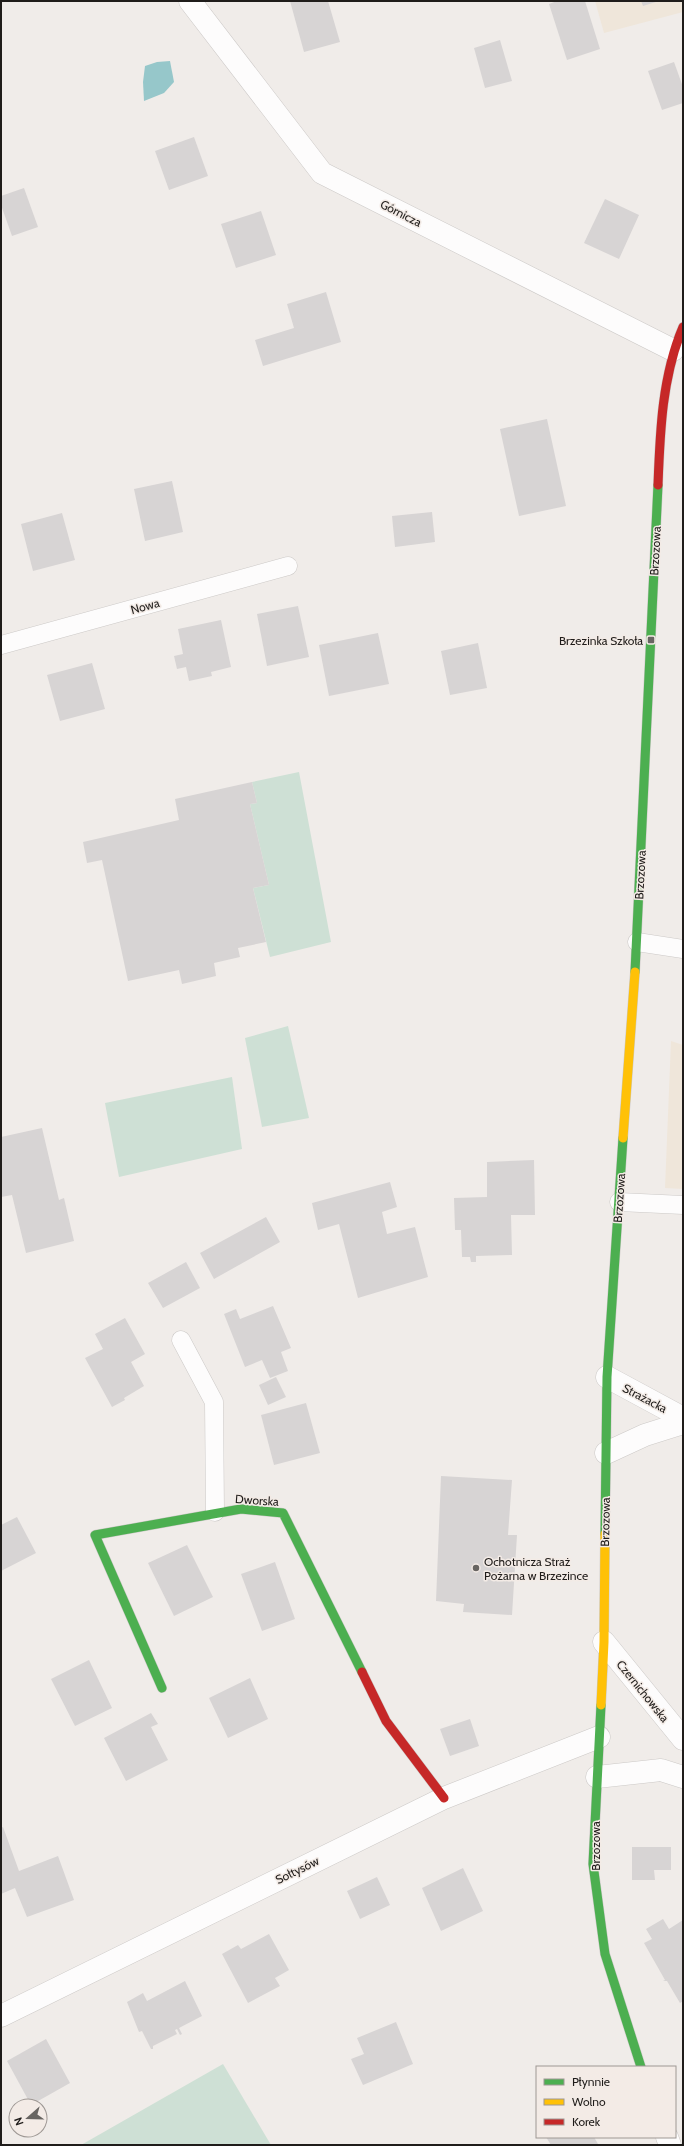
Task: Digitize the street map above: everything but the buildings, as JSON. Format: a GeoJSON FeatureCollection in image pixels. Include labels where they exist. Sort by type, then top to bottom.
{"type":"FeatureCollection","features":[{"type":"Feature","properties":{"kind":"street","name":"Górnicza"},"geometry":{"type":"LineString","coordinates":[[190,1],[322,173],[673,350]]}},
{"type":"Feature","properties":{"kind":"street","name":"Brzozowa"},"geometry":{"type":"LineString","coordinates":[[641,2066],[605,1954],[593,1864],[604,1642],[607,1377],[637,942],[660,421],[673,350],[683,327]]}},
{"type":"Feature","properties":{"kind":"street","name":"Strażacka"},"geometry":{"type":"LineString","coordinates":[[607,1377],[683,1418]]}},
{"type":"Feature","properties":{"kind":"street","name":"Strażacka"},"geometry":{"type":"LineString","coordinates":[[606,1453],[645,1436],[683,1423]]}},
{"type":"Feature","properties":{"kind":"street","name":"Dworska"},"geometry":{"type":"LineString","coordinates":[[162,1688],[95,1535],[241,1508],[283,1513],[386,1721],[444,1798]]}},
{"type":"Feature","properties":{"kind":"street","name":"Czernichowska"},"geometry":{"type":"LineString","coordinates":[[604,1642],[683,1739]]}},
{"type":"Feature","properties":{"kind":"street","name":"Sołtysów"},"geometry":{"type":"LineString","coordinates":[[1,2016],[444,1798],[599,1737]]}},
{"type":"Feature","properties":{"kind":"street"},"geometry":{"type":"LineString","coordinates":[[597,1777],[661,1770],[683,1776]]}},
{"type":"Feature","properties":{"kind":"lane","name":"Nowa"},"geometry":{"type":"LineString","coordinates":[[1,645],[288,566]]}},
{"type":"Feature","properties":{"kind":"lane"},"geometry":{"type":"LineString","coordinates":[[637,942],[683,949]]}},
{"type":"Feature","properties":{"kind":"lane"},"geometry":{"type":"LineString","coordinates":[[619,1202],[683,1205]]}},
{"type":"Feature","properties":{"kind":"lane"},"geometry":{"type":"LineString","coordinates":[[180,1340],[214,1402],[214,1512]]}},
{"type":"Feature","properties":{"kind":"shaded area"},"geometry":{"type":"Polygon","coordinates":[[[595,1],[683,1],[683,12],[604,33],[595,1]]]}},
{"type":"Feature","properties":{"kind":"shaded area"},"geometry":{"type":"Polygon","coordinates":[[[671,1041],[683,1045],[683,1189],[665,1188],[671,1041]]]}},
{"type":"Feature","properties":{"kind":"green space"},"geometry":{"type":"Polygon","coordinates":[[[299,772],[331,942],[270,957],[253,888],[269,885],[250,804],[257,803],[252,782],[299,772]]]}},
{"type":"Feature","properties":{"kind":"green space"},"geometry":{"type":"Polygon","coordinates":[[[288,1026],[309,1118],[262,1127],[245,1038],[288,1026]]]}},
{"type":"Feature","properties":{"kind":"green space"},"geometry":{"type":"Polygon","coordinates":[[[232,1077],[242,1149],[119,1177],[105,1103],[232,1077]]]}},
{"type":"Feature","properties":{"kind":"green space"},"geometry":{"type":"Polygon","coordinates":[[[223,2064],[271,2145],[81,2145],[223,2064]]]}},
{"type":"Feature","properties":{"kind":"water"},"geometry":{"type":"Polygon","coordinates":[[[170,61],[174,82],[164,93],[144,101],[143,82],[145,66],[157,62],[170,61]]]}},
{"type":"Feature","properties":{"kind":"traffic: fast"},"geometry":{"type":"LineString","coordinates":[[635,972],[658,485]]}},
{"type":"Feature","properties":{"kind":"traffic: fast"},"geometry":{"type":"LineString","coordinates":[[605,1534],[607,1377],[623,1138]]}},
{"type":"Feature","properties":{"kind":"traffic: fast"},"geometry":{"type":"LineString","coordinates":[[162,1688],[95,1535],[241,1509],[283,1513],[362,1672]]}},
{"type":"Feature","properties":{"kind":"traffic: fast"},"geometry":{"type":"LineString","coordinates":[[601,1705],[593,1864],[605,1954],[641,2066]]}},
{"type":"Feature","properties":{"kind":"traffic: slow"},"geometry":{"type":"LineString","coordinates":[[623,1138],[635,972]]}},
{"type":"Feature","properties":{"kind":"traffic: slow"},"geometry":{"type":"LineString","coordinates":[[601,1705],[604,1642],[605,1534]]}},
{"type":"Feature","properties":{"kind":"traffic: jam"},"geometry":{"type":"LineString","coordinates":[[658,485],[661,425],[666,385],[676,346],[683,327]]}},
{"type":"Feature","properties":{"kind":"traffic: jam"},"geometry":{"type":"LineString","coordinates":[[362,1672],[386,1721],[444,1798]]}},
{"type":"Feature","properties":{"kind":"place","name":"Brzezinka Szkoła"},"geometry":{"type":"Point","coordinates":[651,640]}},
{"type":"Feature","properties":{"kind":"place","name":"Ochotnicza Straż Pożarna w Brzezince"},"geometry":{"type":"Point","coordinates":[476,1568]}}]}
